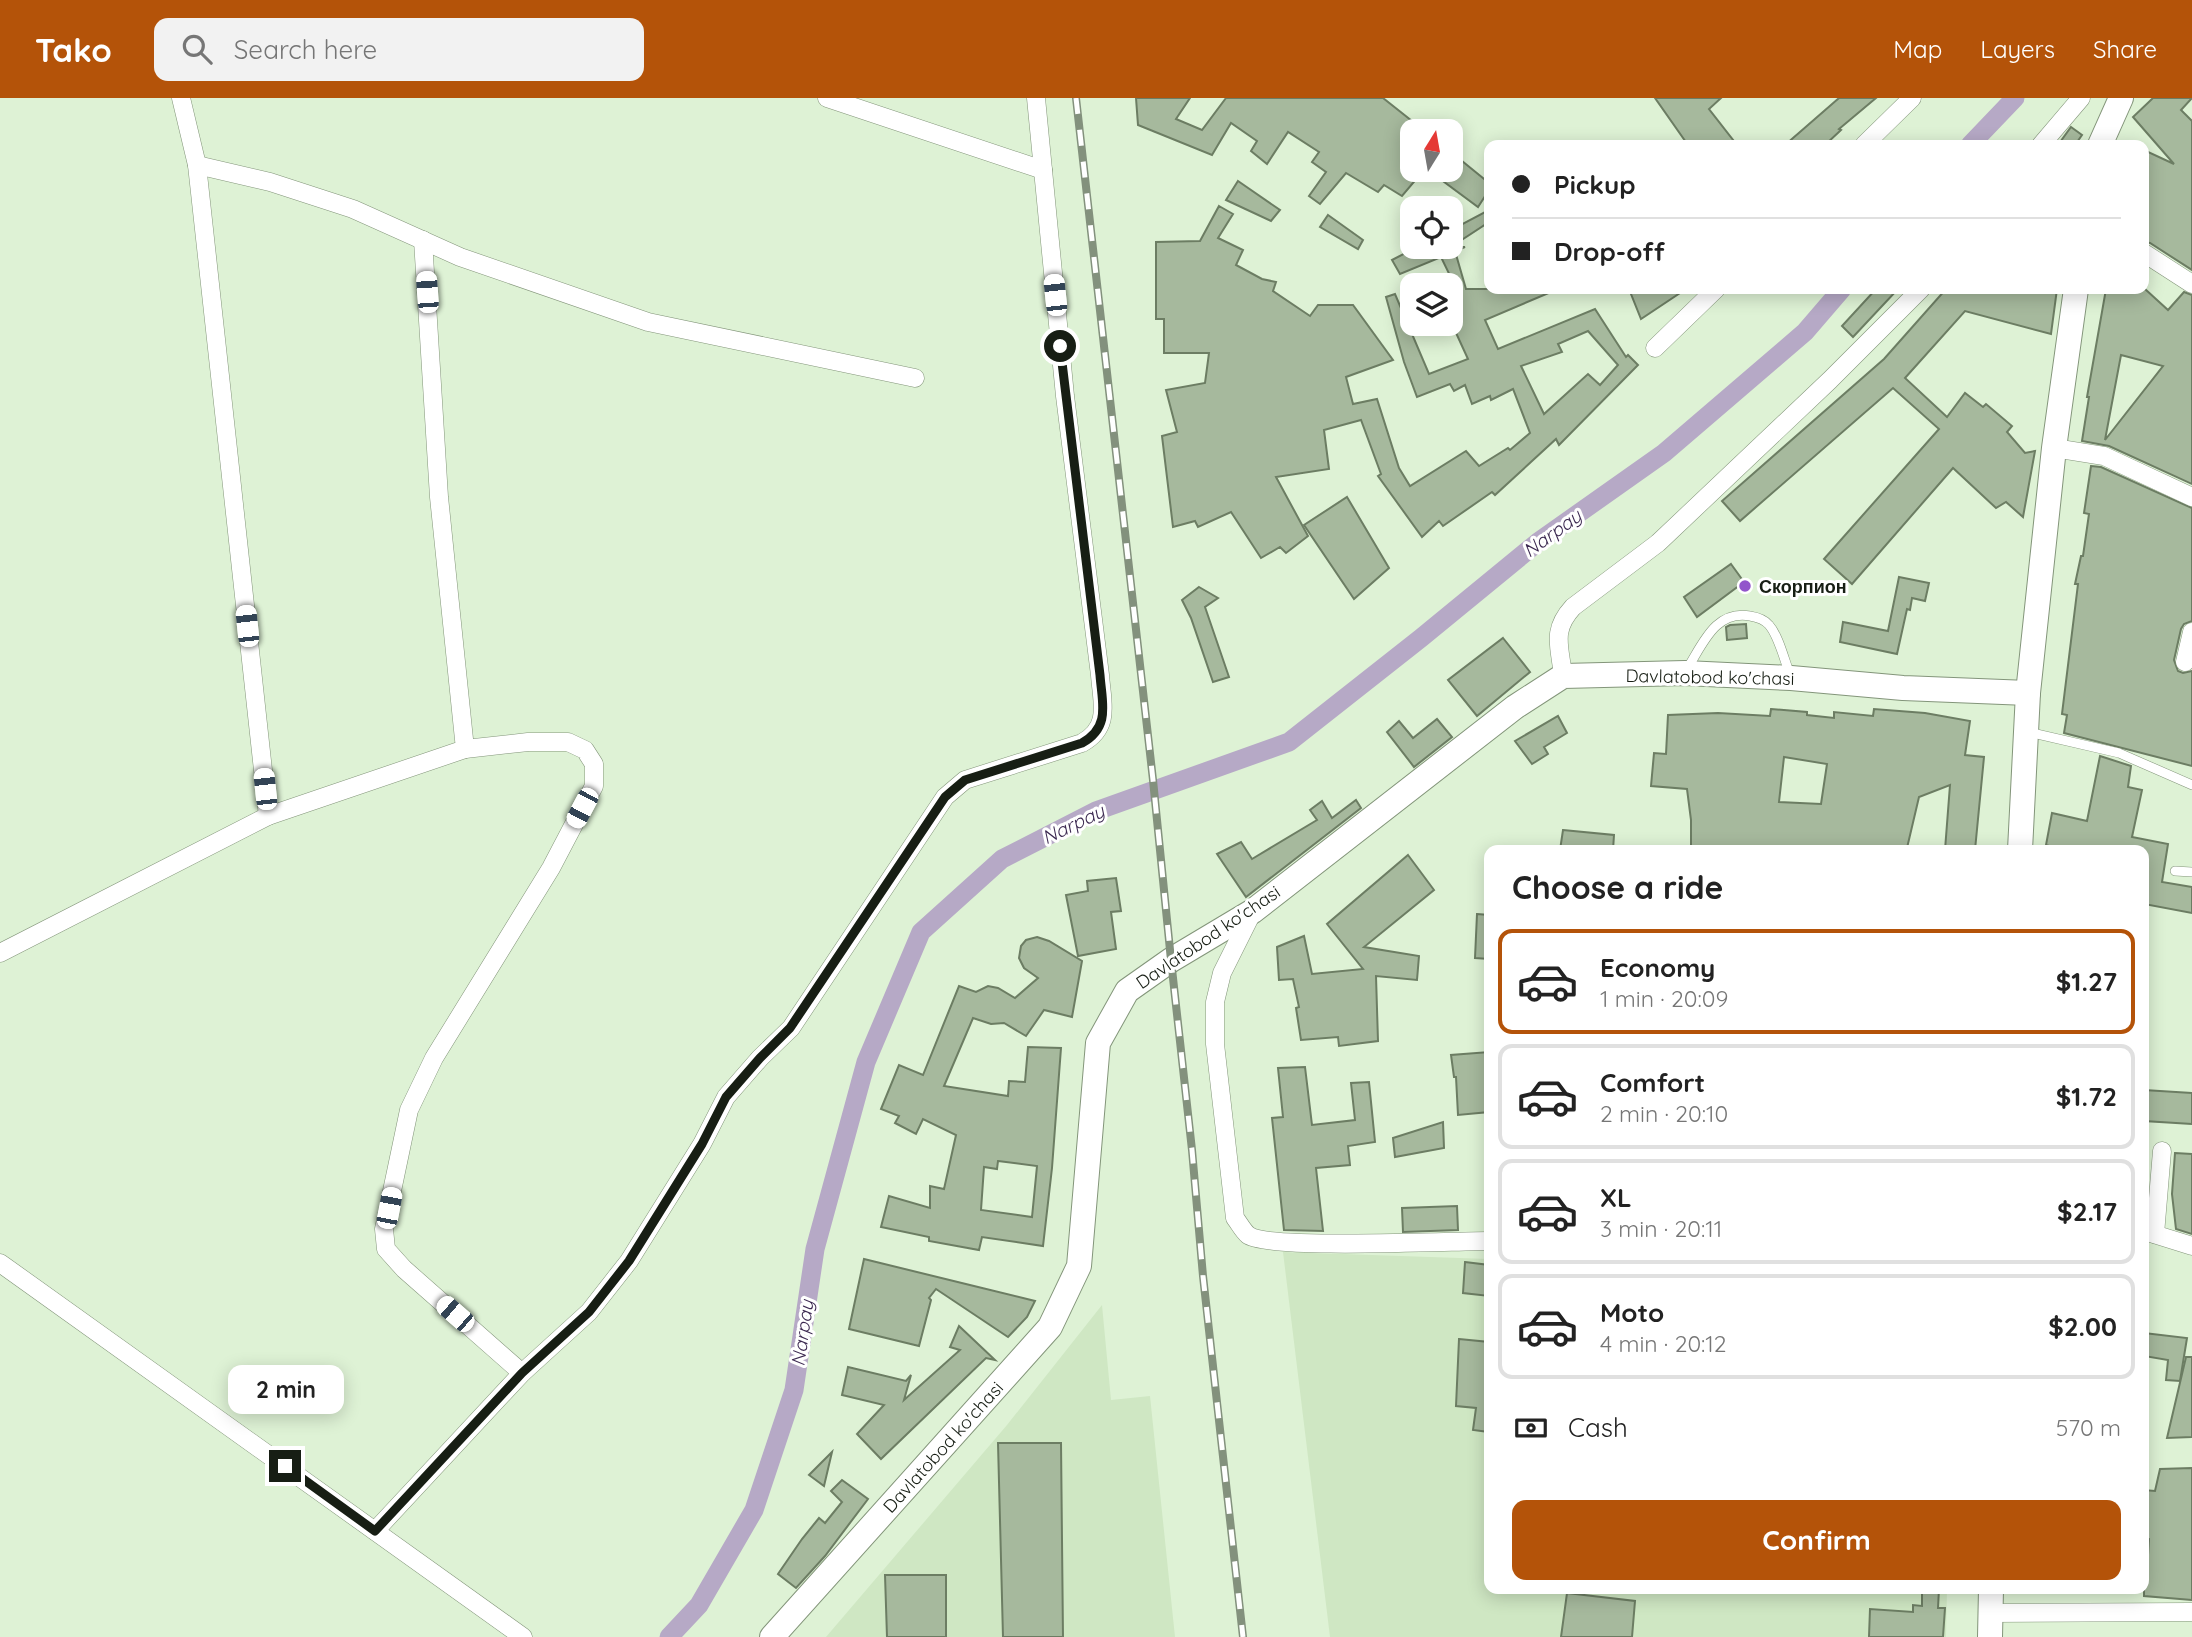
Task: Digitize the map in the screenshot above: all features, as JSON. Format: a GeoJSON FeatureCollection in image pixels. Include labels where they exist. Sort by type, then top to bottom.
{"type":"FeatureCollection","features":[{"type":"Feature","properties":{"kind":"street"},"geometry":{"type":"LineString","coordinates":[[181,98],[197,165],[268,817]]}},
{"type":"Feature","properties":{"kind":"street"},"geometry":{"type":"LineString","coordinates":[[827,98],[1043,170]]}},
{"type":"Feature","properties":{"kind":"street"},"geometry":{"type":"LineString","coordinates":[[375,1531],[522,1373],[589,1312],[629,1261],[702,1144],[726,1097],[790,1028],[945,797],[965,780],[1082,743],[1096,736],[1103,719],[1100,675],[1065,396],[1036,98]]}},
{"type":"Feature","properties":{"kind":"street"},"geometry":{"type":"LineString","coordinates":[[1869,140],[1912,98]]}},
{"type":"Feature","properties":{"kind":"street"},"geometry":{"type":"LineString","coordinates":[[2045,140],[2081,98]]}},
{"type":"Feature","properties":{"kind":"street"},"geometry":{"type":"LineString","coordinates":[[2102,140],[2121,98]]}},
{"type":"Feature","properties":{"kind":"street"},"geometry":{"type":"LineString","coordinates":[[197,165],[270,182],[341,205],[460,257],[648,322],[915,378]]}},
{"type":"Feature","properties":{"kind":"street"},"geometry":{"type":"LineString","coordinates":[[424,240],[439,497],[465,749]]}},
{"type":"Feature","properties":{"kind":"street"},"geometry":{"type":"LineString","coordinates":[[2149,256],[2192,284]]}},
{"type":"Feature","properties":{"kind":"street"},"geometry":{"type":"LineString","coordinates":[[1656,348],[1711,294]]}},
{"type":"Feature","properties":{"kind":"street"},"geometry":{"type":"LineString","coordinates":[[1563,676],[1558,631],[1562,619],[1573,607],[1658,543],[1830,380],[1916,294]]}},
{"type":"Feature","properties":{"kind":"street"},"geometry":{"type":"LineString","coordinates":[[2020,845],[2028,693],[2054,448],[2075,294]]}},
{"type":"Feature","properties":{"kind":"street"},"geometry":{"type":"LineString","coordinates":[[2054,448],[2104,456],[2192,497]]}},
{"type":"Feature","properties":{"kind":"street"},"geometry":{"type":"LineString","coordinates":[[2185,662],[2192,632]]}},
{"type":"Feature","properties":{"kind":"street","name":"Davlatobod ko'chasi"},"geometry":{"type":"LineString","coordinates":[[772,1637],[1050,1328],[1079,1266],[1098,1043],[1127,991],[1171,960],[1252,911],[1515,707],[1563,676],[1685,673],[1791,678],[1903,688],[2028,693]]}},
{"type":"Feature","properties":{"kind":"street"},"geometry":{"type":"LineString","coordinates":[[0,953],[268,817],[465,749],[528,742],[568,742],[585,750],[594,764],[594,786],[551,868],[434,1058],[409,1110],[384,1229],[386,1249],[404,1269],[522,1373]]}},
{"type":"Feature","properties":{"kind":"street"},"geometry":{"type":"LineString","coordinates":[[1252,911],[1222,973],[1215,1002],[1215,1044],[1235,1218],[1248,1236],[1263,1241],[1484,1241]]}},
{"type":"Feature","properties":{"kind":"street"},"geometry":{"type":"LineString","coordinates":[[2162,1152],[2149,1233],[2192,1246]]}},
{"type":"Feature","properties":{"kind":"street"},"geometry":{"type":"LineString","coordinates":[[0,1263],[523,1637]]}},
{"type":"Feature","properties":{"kind":"street"},"geometry":{"type":"LineString","coordinates":[[1990,1613],[2192,1612]]}},
{"type":"Feature","properties":{"kind":"lane"},"geometry":{"type":"LineString","coordinates":[[1685,673],[1714,626],[1726,617],[1740,614],[1756,617],[1769,625],[1791,678]]}},
{"type":"Feature","properties":{"kind":"lane"},"geometry":{"type":"LineString","coordinates":[[2026,732],[2119,753],[2192,785]]}},
{"type":"Feature","properties":{"kind":"lane"},"geometry":{"type":"LineString","coordinates":[[2175,871],[2192,872]]}},
{"type":"Feature","properties":{"kind":"shaded area"},"geometry":{"type":"Polygon","coordinates":[[[1283,1252],[1484,1259],[1484,1594],[1947,1594],[1946,1637],[1330,1637],[1283,1252]]]}},
{"type":"Feature","properties":{"kind":"shaded area"},"geometry":{"type":"Polygon","coordinates":[[[1102,1305],[1111,1400],[1150,1396],[1175,1637],[826,1637],[1007,1425],[1102,1305]]]}},
{"type":"Feature","properties":{"kind":"building"},"geometry":{"type":"Polygon","coordinates":[[[1136,98],[1190,98],[1176,119],[1202,130],[1226,98],[1383,98],[1409,119],[1400,119],[1400,182],[1414,182],[1402,196],[1384,185],[1378,192],[1346,173],[1320,204],[1309,196],[1326,172],[1312,162],[1319,152],[1288,132],[1267,164],[1251,151],[1257,141],[1231,123],[1212,155],[1138,125],[1136,98]]]}},
{"type":"Feature","properties":{"kind":"building"},"geometry":{"type":"Polygon","coordinates":[[[1655,98],[1721,98],[1709,109],[1733,140],[1684,140],[1655,98]]]}},
{"type":"Feature","properties":{"kind":"building"},"geometry":{"type":"Polygon","coordinates":[[[1839,98],[1876,98],[1839,129],[1841,130],[1830,140],[1791,140],[1839,98]]]}},
{"type":"Feature","properties":{"kind":"building"},"geometry":{"type":"Polygon","coordinates":[[[2153,98],[2192,98],[2181,110],[2192,121],[2192,270],[2149,243],[2149,152],[2174,164],[2133,117],[2153,98]]]}},
{"type":"Feature","properties":{"kind":"building"},"geometry":{"type":"Polygon","coordinates":[[[2071,127],[2082,135],[2078,140],[2062,140],[2071,127]]]}},
{"type":"Feature","properties":{"kind":"building"},"geometry":{"type":"Polygon","coordinates":[[[1463,162],[1484,179],[1484,198],[1478,207],[1444,182],[1463,182],[1463,162]]]}},
{"type":"Feature","properties":{"kind":"building"},"geometry":{"type":"Polygon","coordinates":[[[1238,181],[1280,210],[1271,221],[1226,200],[1238,181]]]}},
{"type":"Feature","properties":{"kind":"building"},"geometry":{"type":"Polygon","coordinates":[[[1219,206],[1233,214],[1218,238],[1243,250],[1236,265],[1262,279],[1276,282],[1273,291],[1310,316],[1318,305],[1353,305],[1393,360],[1346,377],[1353,404],[1377,399],[1399,468],[1410,486],[1466,451],[1479,466],[1508,448],[1510,450],[1530,433],[1513,389],[1491,400],[1490,396],[1472,404],[1465,385],[1454,391],[1450,384],[1417,397],[1386,297],[1395,294],[1400,306],[1400,336],[1413,336],[1429,374],[1468,359],[1457,336],[1463,336],[1463,279],[1466,289],[1484,289],[1484,294],[1546,294],[1485,320],[1498,349],[1595,309],[1626,357],[1628,355],[1638,365],[1559,445],[1556,439],[1495,495],[1492,492],[1443,526],[1439,521],[1422,537],[1378,476],[1381,474],[1361,420],[1324,430],[1329,469],[1276,477],[1308,536],[1286,553],[1280,547],[1261,558],[1231,512],[1198,527],[1195,521],[1173,527],[1162,436],[1177,432],[1166,390],[1205,383],[1209,353],[1164,353],[1164,319],[1156,319],[1156,242],[1200,241],[1219,206]],[[1588,331],[1558,344],[1562,352],[1521,366],[1544,414],[1588,374],[1600,385],[1618,365],[1588,331]]]}},
{"type":"Feature","properties":{"kind":"building"},"geometry":{"type":"Polygon","coordinates":[[[1484,213],[1484,225],[1463,239],[1463,224],[1484,213]]]}},
{"type":"Feature","properties":{"kind":"building"},"geometry":{"type":"Polygon","coordinates":[[[1328,215],[1363,240],[1358,249],[1320,227],[1328,215]]]}},
{"type":"Feature","properties":{"kind":"building"},"geometry":{"type":"Polygon","coordinates":[[[1400,256],[1400,259],[1436,259],[1400,274],[1392,260],[1400,256]]]}},
{"type":"Feature","properties":{"kind":"building"},"geometry":{"type":"Polygon","coordinates":[[[1442,259],[1457,259],[1461,273],[1449,273],[1442,259]]]}},
{"type":"Feature","properties":{"kind":"building"},"geometry":{"type":"Polygon","coordinates":[[[2184,292],[2192,295],[2192,484],[2109,446],[2082,441],[2105,294],[2149,293],[2168,310],[2184,292]],[[2121,355],[2105,440],[2163,366],[2121,355]]]}},
{"type":"Feature","properties":{"kind":"building"},"geometry":{"type":"Polygon","coordinates":[[[1631,294],[1678,294],[1641,319],[1631,294]]]}},
{"type":"Feature","properties":{"kind":"building"},"geometry":{"type":"Polygon","coordinates":[[[1871,294],[1893,294],[1853,337],[1842,326],[1871,294]]]}},
{"type":"Feature","properties":{"kind":"building"},"geometry":{"type":"Polygon","coordinates":[[[1942,294],[2056,294],[2051,334],[1965,311],[1905,378],[1947,417],[1965,393],[1983,407],[1986,404],[2012,426],[2007,432],[2025,453],[2035,451],[2023,517],[2006,502],[1996,508],[1953,468],[1852,584],[1824,559],[1939,429],[1893,388],[1740,521],[1722,501],[1884,359],[1942,294]]]}},
{"type":"Feature","properties":{"kind":"building"},"geometry":{"type":"Polygon","coordinates":[[[2091,466],[2101,467],[2192,508],[2192,621],[2184,624],[2181,629],[2174,660],[2178,671],[2192,671],[2192,766],[2064,733],[2067,715],[2062,714],[2078,584],[2075,584],[2083,556],[2089,514],[2084,513],[2091,466]]]}},
{"type":"Feature","properties":{"kind":"building"},"geometry":{"type":"Polygon","coordinates":[[[1347,497],[1389,568],[1354,599],[1304,525],[1347,497]]]}},
{"type":"Feature","properties":{"kind":"building"},"geometry":{"type":"Polygon","coordinates":[[[1731,564],[1744,582],[1697,617],[1684,597],[1731,564]]]}},
{"type":"Feature","properties":{"kind":"building"},"geometry":{"type":"Polygon","coordinates":[[[1899,577],[1929,583],[1925,601],[1912,598],[1910,610],[1907,609],[1897,654],[1840,642],[1843,622],[1888,631],[1899,577]]]}},
{"type":"Feature","properties":{"kind":"building"},"geometry":{"type":"Polygon","coordinates":[[[1199,587],[1218,598],[1205,607],[1229,677],[1213,682],[1182,600],[1199,587]]]}},
{"type":"Feature","properties":{"kind":"building"},"geometry":{"type":"Polygon","coordinates":[[[1746,624],[1747,638],[1727,640],[1726,627],[1746,624]]]}},
{"type":"Feature","properties":{"kind":"building"},"geometry":{"type":"Polygon","coordinates":[[[1503,638],[1530,672],[1477,716],[1448,680],[1503,638]]]}},
{"type":"Feature","properties":{"kind":"building"},"geometry":{"type":"Polygon","coordinates":[[[1771,709],[1807,712],[1807,715],[1834,718],[1834,712],[1873,716],[1874,709],[1925,713],[1970,721],[1965,755],[1984,757],[1975,845],[1945,845],[1950,785],[1919,797],[1908,845],[1691,845],[1687,789],[1651,786],[1654,753],[1666,754],[1668,715],[1718,713],[1770,716],[1771,709]],[[1784,757],[1779,802],[1821,804],[1827,764],[1784,757]]]}},
{"type":"Feature","properties":{"kind":"building"},"geometry":{"type":"Polygon","coordinates":[[[1558,716],[1567,733],[1544,747],[1548,754],[1532,764],[1515,741],[1558,716]]]}},
{"type":"Feature","properties":{"kind":"building"},"geometry":{"type":"Polygon","coordinates":[[[1437,719],[1452,737],[1414,767],[1387,732],[1399,721],[1413,738],[1437,719]]]}},
{"type":"Feature","properties":{"kind":"building"},"geometry":{"type":"Polygon","coordinates":[[[2100,756],[2131,766],[2128,787],[2142,790],[2132,837],[2168,844],[2162,882],[2192,887],[2192,913],[2149,905],[2149,845],[2046,845],[2052,813],[2087,821],[2100,756]]]}},
{"type":"Feature","properties":{"kind":"building"},"geometry":{"type":"Polygon","coordinates":[[[1356,800],[1361,808],[1246,897],[1217,854],[1241,842],[1252,859],[1317,820],[1310,810],[1322,801],[1332,818],[1356,800]]]}},
{"type":"Feature","properties":{"kind":"building"},"geometry":{"type":"Polygon","coordinates":[[[1563,830],[1614,835],[1613,845],[1561,845],[1563,830]]]}},
{"type":"Feature","properties":{"kind":"building"},"geometry":{"type":"Polygon","coordinates":[[[1408,855],[1434,890],[1364,947],[1419,956],[1417,980],[1376,976],[1378,1041],[1339,1046],[1338,1037],[1301,1040],[1296,1008],[1299,1007],[1293,979],[1279,980],[1277,947],[1304,936],[1312,974],[1363,969],[1327,924],[1408,855]]]}},
{"type":"Feature","properties":{"kind":"building"},"geometry":{"type":"Polygon","coordinates":[[[1116,878],[1121,911],[1111,912],[1116,949],[1078,956],[1066,895],[1088,891],[1087,881],[1116,878]]]}},
{"type":"Feature","properties":{"kind":"building"},"geometry":{"type":"Polygon","coordinates":[[[1477,914],[1484,915],[1484,959],[1475,958],[1477,914]]]}},
{"type":"Feature","properties":{"kind":"building"},"geometry":{"type":"Polygon","coordinates":[[[1037,937],[1049,941],[1082,961],[1072,1017],[1044,1010],[1026,1036],[1004,1023],[991,1024],[973,1018],[944,1086],[1008,1096],[1009,1081],[1025,1082],[1028,1047],[1061,1048],[1043,1246],[982,1237],[979,1250],[929,1241],[929,1237],[881,1227],[889,1196],[930,1208],[930,1186],[944,1189],[956,1135],[923,1119],[916,1134],[895,1123],[899,1116],[881,1109],[899,1065],[923,1075],[959,986],[976,992],[988,986],[998,988],[1015,998],[1038,978],[1024,968],[1019,958],[1021,946],[1026,940],[1037,937]],[[998,1161],[997,1169],[984,1167],[981,1210],[1032,1217],[1037,1166],[998,1161]]]}},
{"type":"Feature","properties":{"kind":"building"},"geometry":{"type":"Polygon","coordinates":[[[1484,1052],[1484,1112],[1458,1115],[1456,1077],[1451,1055],[1484,1052]]]}},
{"type":"Feature","properties":{"kind":"building"},"geometry":{"type":"Polygon","coordinates":[[[1305,1067],[1312,1125],[1355,1120],[1351,1083],[1369,1082],[1375,1142],[1348,1146],[1350,1165],[1316,1168],[1323,1231],[1284,1230],[1272,1118],[1283,1117],[1278,1068],[1305,1067]]]}},
{"type":"Feature","properties":{"kind":"building"},"geometry":{"type":"Polygon","coordinates":[[[2149,1090],[2192,1093],[2192,1124],[2149,1121],[2149,1090]]]}},
{"type":"Feature","properties":{"kind":"building"},"geometry":{"type":"Polygon","coordinates":[[[1443,1122],[1444,1148],[1395,1157],[1393,1138],[1443,1122]]]}},
{"type":"Feature","properties":{"kind":"building"},"geometry":{"type":"Polygon","coordinates":[[[2175,1153],[2192,1154],[2192,1234],[2176,1229],[2172,1194],[2175,1153]]]}},
{"type":"Feature","properties":{"kind":"building"},"geometry":{"type":"Polygon","coordinates":[[[1457,1206],[1458,1230],[1403,1232],[1402,1208],[1457,1206]]]}},
{"type":"Feature","properties":{"kind":"building"},"geometry":{"type":"Polygon","coordinates":[[[864,1259],[1035,1301],[1027,1317],[1008,1337],[936,1289],[929,1298],[931,1300],[919,1346],[849,1329],[864,1259]]]}},
{"type":"Feature","properties":{"kind":"building"},"geometry":{"type":"Polygon","coordinates":[[[1465,1262],[1484,1264],[1484,1295],[1463,1293],[1465,1262]]]}},
{"type":"Feature","properties":{"kind":"building"},"geometry":{"type":"Polygon","coordinates":[[[959,1326],[995,1360],[986,1358],[881,1459],[857,1434],[884,1405],[842,1395],[848,1367],[906,1381],[911,1375],[904,1400],[960,1350],[950,1347],[959,1326]]]}},
{"type":"Feature","properties":{"kind":"building"},"geometry":{"type":"Polygon","coordinates":[[[2149,1334],[2187,1338],[2180,1381],[2166,1380],[2168,1360],[2149,1357],[2149,1334]]]}},
{"type":"Feature","properties":{"kind":"building"},"geometry":{"type":"Polygon","coordinates":[[[1459,1339],[1484,1342],[1484,1431],[1473,1430],[1476,1408],[1456,1406],[1459,1339]]]}},
{"type":"Feature","properties":{"kind":"building"},"geometry":{"type":"Polygon","coordinates":[[[2186,1357],[2192,1357],[2192,1437],[2167,1438],[2186,1357]]]}},
{"type":"Feature","properties":{"kind":"building"},"geometry":{"type":"Polygon","coordinates":[[[998,1443],[1061,1443],[1063,1637],[1003,1637],[998,1443]]]}},
{"type":"Feature","properties":{"kind":"building"},"geometry":{"type":"Polygon","coordinates":[[[832,1452],[824,1486],[809,1475],[832,1452]]]}},
{"type":"Feature","properties":{"kind":"building"},"geometry":{"type":"Polygon","coordinates":[[[2192,1468],[2192,1600],[2144,1596],[2149,1594],[2149,1490],[2155,1491],[2160,1469],[2192,1468]]]}},
{"type":"Feature","properties":{"kind":"building"},"geometry":{"type":"Polygon","coordinates":[[[842,1480],[868,1499],[825,1556],[796,1588],[778,1574],[819,1518],[825,1523],[842,1502],[831,1491],[842,1480]]]}},
{"type":"Feature","properties":{"kind":"building"},"geometry":{"type":"Polygon","coordinates":[[[885,1575],[946,1575],[946,1637],[887,1637],[885,1575]]]}},
{"type":"Feature","properties":{"kind":"building"},"geometry":{"type":"Polygon","coordinates":[[[1567,1594],[1635,1601],[1632,1637],[1561,1637],[1567,1594]]]}},
{"type":"Feature","properties":{"kind":"building"},"geometry":{"type":"Polygon","coordinates":[[[1922,1594],[1939,1594],[1938,1608],[1945,1608],[1943,1637],[1869,1637],[1870,1609],[1913,1612],[1913,1605],[1922,1606],[1922,1594]]]}},
{"type":"Feature","properties":{"kind":"waterway","name":"Narpay"},"geometry":{"type":"LineString","coordinates":[[1975,140],[2015,98]]}},
{"type":"Feature","properties":{"kind":"waterway","name":"Narpay"},"geometry":{"type":"LineString","coordinates":[[669,1637],[699,1605],[754,1510],[794,1390],[815,1249],[866,1062],[921,932],[1002,859],[1096,811],[1289,742],[1538,542],[1664,453],[1805,332],[1838,294]]}},
{"type":"Feature","properties":{"kind":"railway"},"geometry":{"type":"LineString","coordinates":[[1076,98],[1153,780],[1243,1637]]}},
{"type":"Feature","properties":{"kind":"place","name":"Скорпион"},"geometry":{"type":"Point","coordinates":[1745,586]}},
{"type":"Feature","properties":{"kind":"route"},"geometry":{"type":"LineString","coordinates":[[285,1466],[375,1531],[522,1373],[589,1312],[629,1261],[702,1144],[726,1097],[790,1028],[945,797],[965,780],[1082,743],[1096,736],[1103,719],[1100,675],[1060,346]]}}]}
